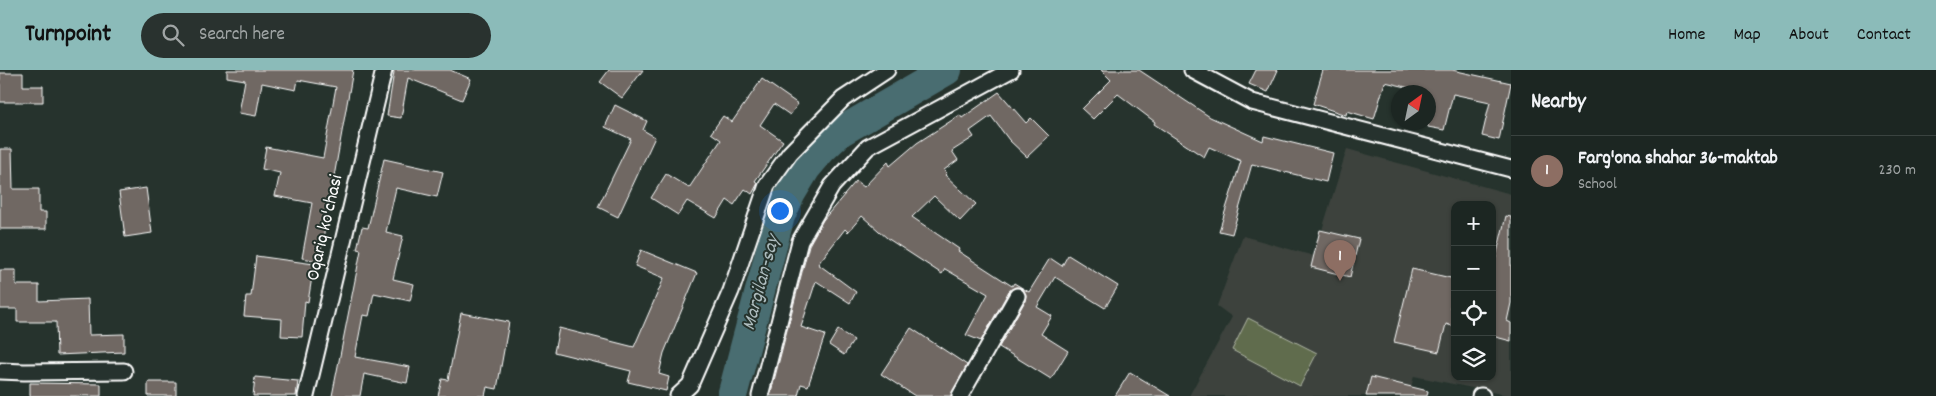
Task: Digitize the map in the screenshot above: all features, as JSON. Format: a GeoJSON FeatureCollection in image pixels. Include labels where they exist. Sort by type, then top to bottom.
{"type":"FeatureCollection","features":[{"type":"Feature","properties":{"kind":"street","name":"Oqariq ko'chasi"},"geometry":{"type":"LineString","coordinates":[[306,396],[384,70]]}},
{"type":"Feature","properties":{"kind":"street"},"geometry":{"type":"LineString","coordinates":[[678,396],[690,385],[731,291],[767,185],[790,153],[843,99],[887,70]]}},
{"type":"Feature","properties":{"kind":"street"},"geometry":{"type":"LineString","coordinates":[[760,396],[800,241],[832,186],[868,147],[1011,70]]}},
{"type":"Feature","properties":{"kind":"street"},"geometry":{"type":"LineString","coordinates":[[1192,70],[1252,102],[1511,169]]}},
{"type":"Feature","properties":{"kind":"street"},"geometry":{"type":"LineString","coordinates":[[960,396],[1017,296]]}},
{"type":"Feature","properties":{"kind":"street"},"geometry":{"type":"LineString","coordinates":[[0,371],[124,371]]}},
{"type":"Feature","properties":{"kind":"shaded area"},"geometry":{"type":"Polygon","coordinates":[[[1347,149],[1511,194],[1511,396],[1414,376],[1409,396],[1189,396],[1232,317],[1217,306],[1243,236],[1314,256],[1347,149]]]}},
{"type":"Feature","properties":{"kind":"green space"},"geometry":{"type":"Polygon","coordinates":[[[1248,318],[1317,353],[1300,386],[1232,350],[1248,318]]]}},
{"type":"Feature","properties":{"kind":"building"},"geometry":{"type":"Polygon","coordinates":[[[227,70],[353,70],[319,261],[302,258],[312,203],[275,196],[280,173],[262,169],[266,147],[323,158],[336,87],[298,80],[296,90],[262,83],[256,116],[239,113],[245,80],[227,77],[227,70]]]}},
{"type":"Feature","properties":{"kind":"building"},"geometry":{"type":"Polygon","coordinates":[[[393,70],[450,70],[471,79],[462,100],[408,78],[401,118],[387,116],[393,70]]]}},
{"type":"Feature","properties":{"kind":"building"},"geometry":{"type":"Polygon","coordinates":[[[609,70],[643,70],[622,98],[600,82],[609,70]]]}},
{"type":"Feature","properties":{"kind":"building"},"geometry":{"type":"Polygon","coordinates":[[[1101,70],[1139,70],[1210,117],[1263,141],[1264,136],[1333,153],[1326,182],[1252,164],[1232,234],[1219,231],[1241,161],[1209,147],[1204,157],[1154,124],[1155,122],[1118,94],[1093,119],[1082,109],[1111,80],[1101,70]]]}},
{"type":"Feature","properties":{"kind":"building"},"geometry":{"type":"Polygon","coordinates":[[[1256,70],[1278,70],[1268,92],[1249,84],[1256,70]]]}},
{"type":"Feature","properties":{"kind":"building"},"geometry":{"type":"Polygon","coordinates":[[[1323,70],[1452,70],[1511,83],[1499,140],[1482,136],[1490,102],[1453,94],[1444,130],[1436,128],[1436,85],[1398,85],[1385,82],[1374,119],[1347,111],[1346,115],[1313,104],[1323,70]]]}},
{"type":"Feature","properties":{"kind":"building"},"geometry":{"type":"Polygon","coordinates":[[[0,73],[23,73],[23,86],[43,86],[43,102],[0,102],[0,73]]]}},
{"type":"Feature","properties":{"kind":"building"},"geometry":{"type":"Polygon","coordinates":[[[762,79],[798,104],[790,115],[774,104],[760,125],[783,141],[755,181],[758,183],[752,194],[745,189],[734,205],[727,200],[716,218],[687,201],[678,215],[651,198],[666,174],[689,188],[721,140],[711,133],[723,116],[732,122],[762,79]]]}},
{"type":"Feature","properties":{"kind":"building"},"geometry":{"type":"Polygon","coordinates":[[[999,92],[1026,123],[1031,118],[1049,136],[1027,157],[1009,140],[991,116],[970,131],[974,137],[952,151],[958,160],[944,170],[947,173],[945,175],[976,204],[960,221],[934,196],[912,217],[959,249],[958,251],[1012,286],[1014,283],[1029,292],[1050,258],[1062,266],[1068,255],[1118,286],[1105,308],[1055,277],[1037,307],[1052,316],[1041,334],[1068,351],[1051,379],[999,347],[1025,301],[1026,295],[1022,288],[1016,287],[1009,291],[981,341],[966,335],[988,294],[945,269],[942,274],[887,238],[862,216],[848,232],[845,229],[818,264],[856,292],[850,303],[816,281],[801,327],[825,335],[808,386],[801,384],[798,396],[770,396],[809,245],[823,220],[856,181],[864,187],[888,162],[890,166],[917,143],[960,115],[962,118],[999,92]]]}},
{"type":"Feature","properties":{"kind":"building"},"geometry":{"type":"Polygon","coordinates":[[[615,105],[647,121],[643,130],[655,137],[618,217],[598,207],[631,139],[605,127],[615,105]]]}},
{"type":"Feature","properties":{"kind":"building"},"geometry":{"type":"Polygon","coordinates":[[[0,149],[12,149],[13,189],[39,189],[39,212],[46,212],[46,229],[0,229],[0,149]]]}},
{"type":"Feature","properties":{"kind":"building"},"geometry":{"type":"Polygon","coordinates":[[[384,159],[443,172],[437,197],[396,188],[386,232],[403,236],[393,279],[414,284],[410,301],[374,293],[369,316],[363,315],[355,357],[410,367],[407,383],[364,374],[360,396],[332,396],[361,250],[357,249],[362,227],[368,228],[384,159]]]}},
{"type":"Feature","properties":{"kind":"building"},"geometry":{"type":"Polygon","coordinates":[[[146,188],[152,233],[125,237],[119,192],[146,188]]]}},
{"type":"Feature","properties":{"kind":"building"},"geometry":{"type":"Polygon","coordinates":[[[1506,216],[1511,217],[1511,303],[1507,321],[1511,323],[1511,341],[1496,337],[1496,257],[1506,216]]]}},
{"type":"Feature","properties":{"kind":"building"},"geometry":{"type":"Polygon","coordinates":[[[1320,230],[1359,239],[1350,277],[1311,267],[1320,230]]]}},
{"type":"Feature","properties":{"kind":"building"},"geometry":{"type":"Polygon","coordinates":[[[641,250],[697,273],[664,353],[659,374],[669,377],[666,391],[628,382],[631,371],[554,352],[559,328],[634,347],[664,278],[635,266],[641,250]]]}},
{"type":"Feature","properties":{"kind":"building"},"geometry":{"type":"Polygon","coordinates":[[[256,256],[314,264],[308,302],[305,301],[302,337],[281,336],[282,319],[244,316],[246,296],[251,296],[256,256]]]}},
{"type":"Feature","properties":{"kind":"building"},"geometry":{"type":"Polygon","coordinates":[[[1412,269],[1451,278],[1451,326],[1446,324],[1439,352],[1394,342],[1412,269]]]}},
{"type":"Feature","properties":{"kind":"building"},"geometry":{"type":"Polygon","coordinates":[[[0,270],[16,270],[16,285],[39,285],[39,301],[88,299],[89,335],[124,334],[124,352],[57,355],[56,322],[17,322],[17,309],[0,309],[0,270]]]}},
{"type":"Feature","properties":{"kind":"building"},"geometry":{"type":"Polygon","coordinates":[[[461,313],[509,322],[497,389],[487,387],[485,396],[438,396],[442,379],[448,380],[461,313]]]}},
{"type":"Feature","properties":{"kind":"building"},"geometry":{"type":"Polygon","coordinates":[[[911,328],[967,365],[951,396],[915,396],[881,374],[911,328]]]}},
{"type":"Feature","properties":{"kind":"building"},"geometry":{"type":"Polygon","coordinates":[[[838,330],[854,340],[844,355],[829,345],[838,330]]]}},
{"type":"Feature","properties":{"kind":"building"},"geometry":{"type":"Polygon","coordinates":[[[1130,372],[1170,396],[1115,396],[1130,372]]]}},
{"type":"Feature","properties":{"kind":"building"},"geometry":{"type":"Polygon","coordinates":[[[255,377],[298,381],[296,396],[253,396],[255,377]]]}},
{"type":"Feature","properties":{"kind":"building"},"geometry":{"type":"Polygon","coordinates":[[[1371,377],[1428,391],[1427,396],[1366,396],[1371,377]]]}},
{"type":"Feature","properties":{"kind":"building"},"geometry":{"type":"Polygon","coordinates":[[[148,382],[176,382],[176,396],[148,396],[148,382]]]}},
{"type":"Feature","properties":{"kind":"building"},"geometry":{"type":"Polygon","coordinates":[[[30,383],[101,384],[101,396],[30,396],[30,383]]]}},
{"type":"Feature","properties":{"kind":"waterway","name":"Margilan-say"},"geometry":{"type":"LineString","coordinates":[[732,396],[780,216],[806,168],[840,132],[947,70]]}},
{"type":"Feature","properties":{"kind":"place","name":"Farg'ona shahar 36-maktab"},"geometry":{"type":"Point","coordinates":[1340,281]}}]}
